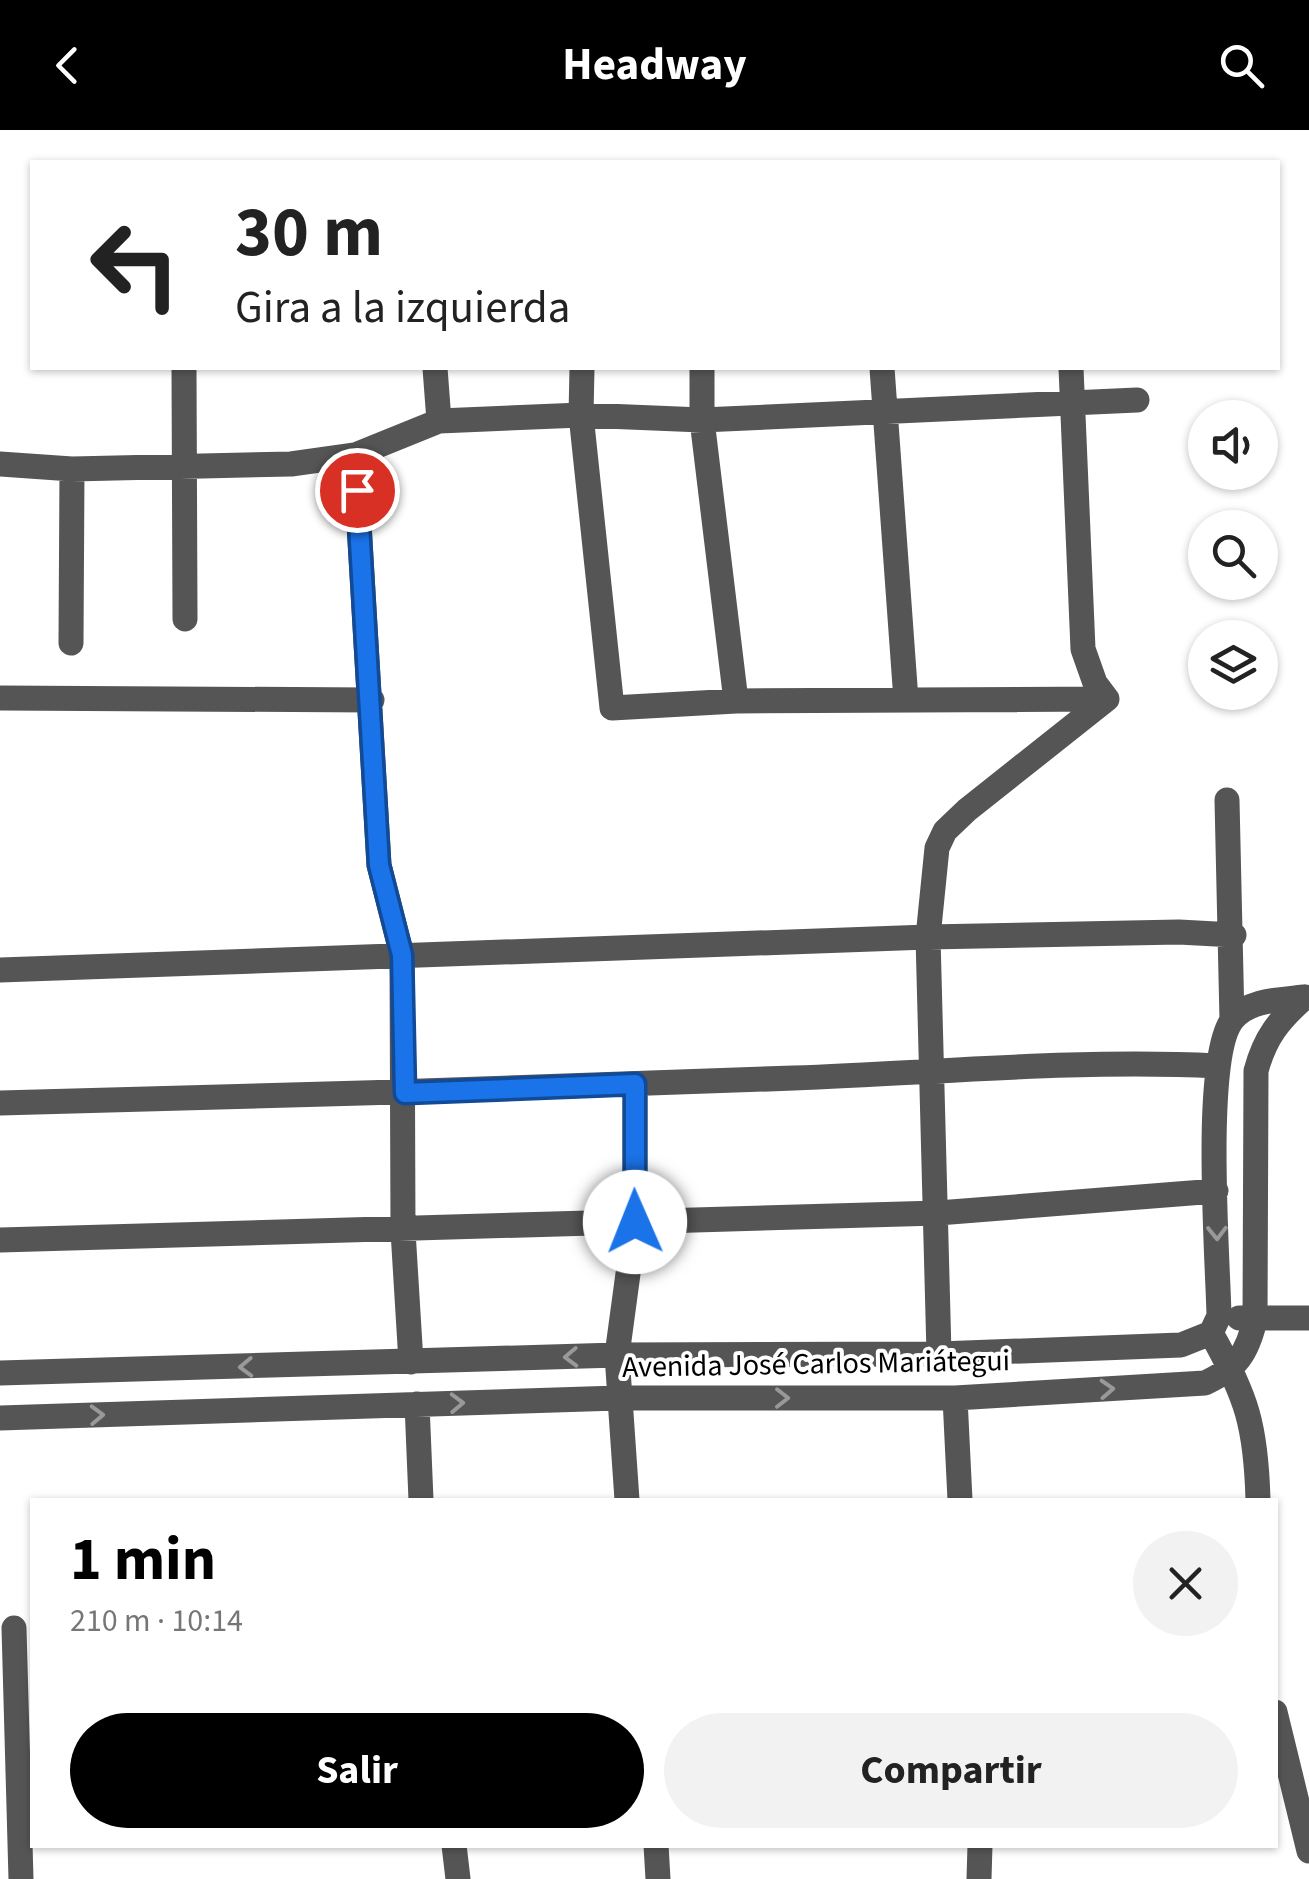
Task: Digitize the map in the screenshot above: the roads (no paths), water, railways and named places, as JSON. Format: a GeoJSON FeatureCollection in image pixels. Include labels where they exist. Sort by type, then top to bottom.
{"type":"FeatureCollection","features":[{"type":"Feature","properties":{"kind":"street"},"geometry":{"type":"LineString","coordinates":[[184,370],[185,618]]}},
{"type":"Feature","properties":{"kind":"street"},"geometry":{"type":"LineString","coordinates":[[435,370],[438,421]]}},
{"type":"Feature","properties":{"kind":"street"},"geometry":{"type":"LineString","coordinates":[[582,370],[581,415],[612,708],[736,701],[1107,700]]}},
{"type":"Feature","properties":{"kind":"street"},"geometry":{"type":"LineString","coordinates":[[702,370],[702,420],[736,701]]}},
{"type":"Feature","properties":{"kind":"street"},"geometry":{"type":"LineString","coordinates":[[882,370],[882,413],[906,700]]}},
{"type":"Feature","properties":{"kind":"street"},"geometry":{"type":"LineString","coordinates":[[1072,370],[1082,649],[1095,683],[1107,700]]}},
{"type":"Feature","properties":{"kind":"street"},"geometry":{"type":"LineString","coordinates":[[0,464],[72,469],[290,464],[355,455],[438,421],[581,415],[702,420],[1137,400]]}},
{"type":"Feature","properties":{"kind":"street"},"geometry":{"type":"LineString","coordinates":[[355,455],[379,865],[402,955],[403,1231],[411,1362]]}},
{"type":"Feature","properties":{"kind":"street"},"geometry":{"type":"LineString","coordinates":[[72,469],[72,643]]}},
{"type":"Feature","properties":{"kind":"street"},"geometry":{"type":"LineString","coordinates":[[0,698],[372,700]]}},
{"type":"Feature","properties":{"kind":"street"},"geometry":{"type":"LineString","coordinates":[[939,1354],[928,937],[937,848],[945,832],[1043,747],[1107,700]]}},
{"type":"Feature","properties":{"kind":"street"},"geometry":{"type":"LineString","coordinates":[[1227,800],[1234,935],[1232,1020],[1216,1066],[1215,1325],[1247,1400],[1256,1449],[1258,1498]]}},
{"type":"Feature","properties":{"kind":"street"},"geometry":{"type":"LineString","coordinates":[[0,970],[928,937],[1180,932],[1234,935]]}},
{"type":"Feature","properties":{"kind":"street"},"geometry":{"type":"LineString","coordinates":[[1232,1020],[1260,1002],[1307,996]]}},
{"type":"Feature","properties":{"kind":"street"},"geometry":{"type":"LineString","coordinates":[[1232,1370],[1248,1349],[1254,1320],[1256,1071],[1264,1042],[1277,1021],[1307,996]]}},
{"type":"Feature","properties":{"kind":"street"},"geometry":{"type":"LineString","coordinates":[[0,1104],[929,1074],[1120,1061],[1216,1066]]}},
{"type":"Feature","properties":{"kind":"street"},"geometry":{"type":"LineString","coordinates":[[627,1498],[617,1355],[635,1222],[635,1084]]}},
{"type":"Feature","properties":{"kind":"street"},"geometry":{"type":"LineString","coordinates":[[0,1240],[938,1213],[1216,1191]]}},
{"type":"Feature","properties":{"kind":"street","name":"Avenida José Carlos Mariátegui"},"geometry":{"type":"LineString","coordinates":[[0,1373],[617,1355],[939,1354],[1182,1344],[1215,1325],[1309,1318]]}},
{"type":"Feature","properties":{"kind":"street","name":"Avenida José Carlos Mariátegui"},"geometry":{"type":"LineString","coordinates":[[0,1418],[618,1398],[955,1398],[1205,1383],[1232,1370]]}},
{"type":"Feature","properties":{"kind":"street"},"geometry":{"type":"LineString","coordinates":[[955,1398],[960,1498]]}},
{"type":"Feature","properties":{"kind":"street"},"geometry":{"type":"LineString","coordinates":[[417,1404],[422,1498]]}},
{"type":"Feature","properties":{"kind":"street"},"geometry":{"type":"LineString","coordinates":[[16,1628],[21,1879]]}},
{"type":"Feature","properties":{"kind":"street"},"geometry":{"type":"LineString","coordinates":[[1278,1737],[1287,1813],[1309,1851]]}},
{"type":"Feature","properties":{"kind":"street"},"geometry":{"type":"LineString","coordinates":[[454,1848],[458,1879]]}},
{"type":"Feature","properties":{"kind":"street"},"geometry":{"type":"LineString","coordinates":[[656,1848],[658,1879]]}},
{"type":"Feature","properties":{"kind":"street"},"geometry":{"type":"LineString","coordinates":[[979,1879],[980,1848]]}}]}
